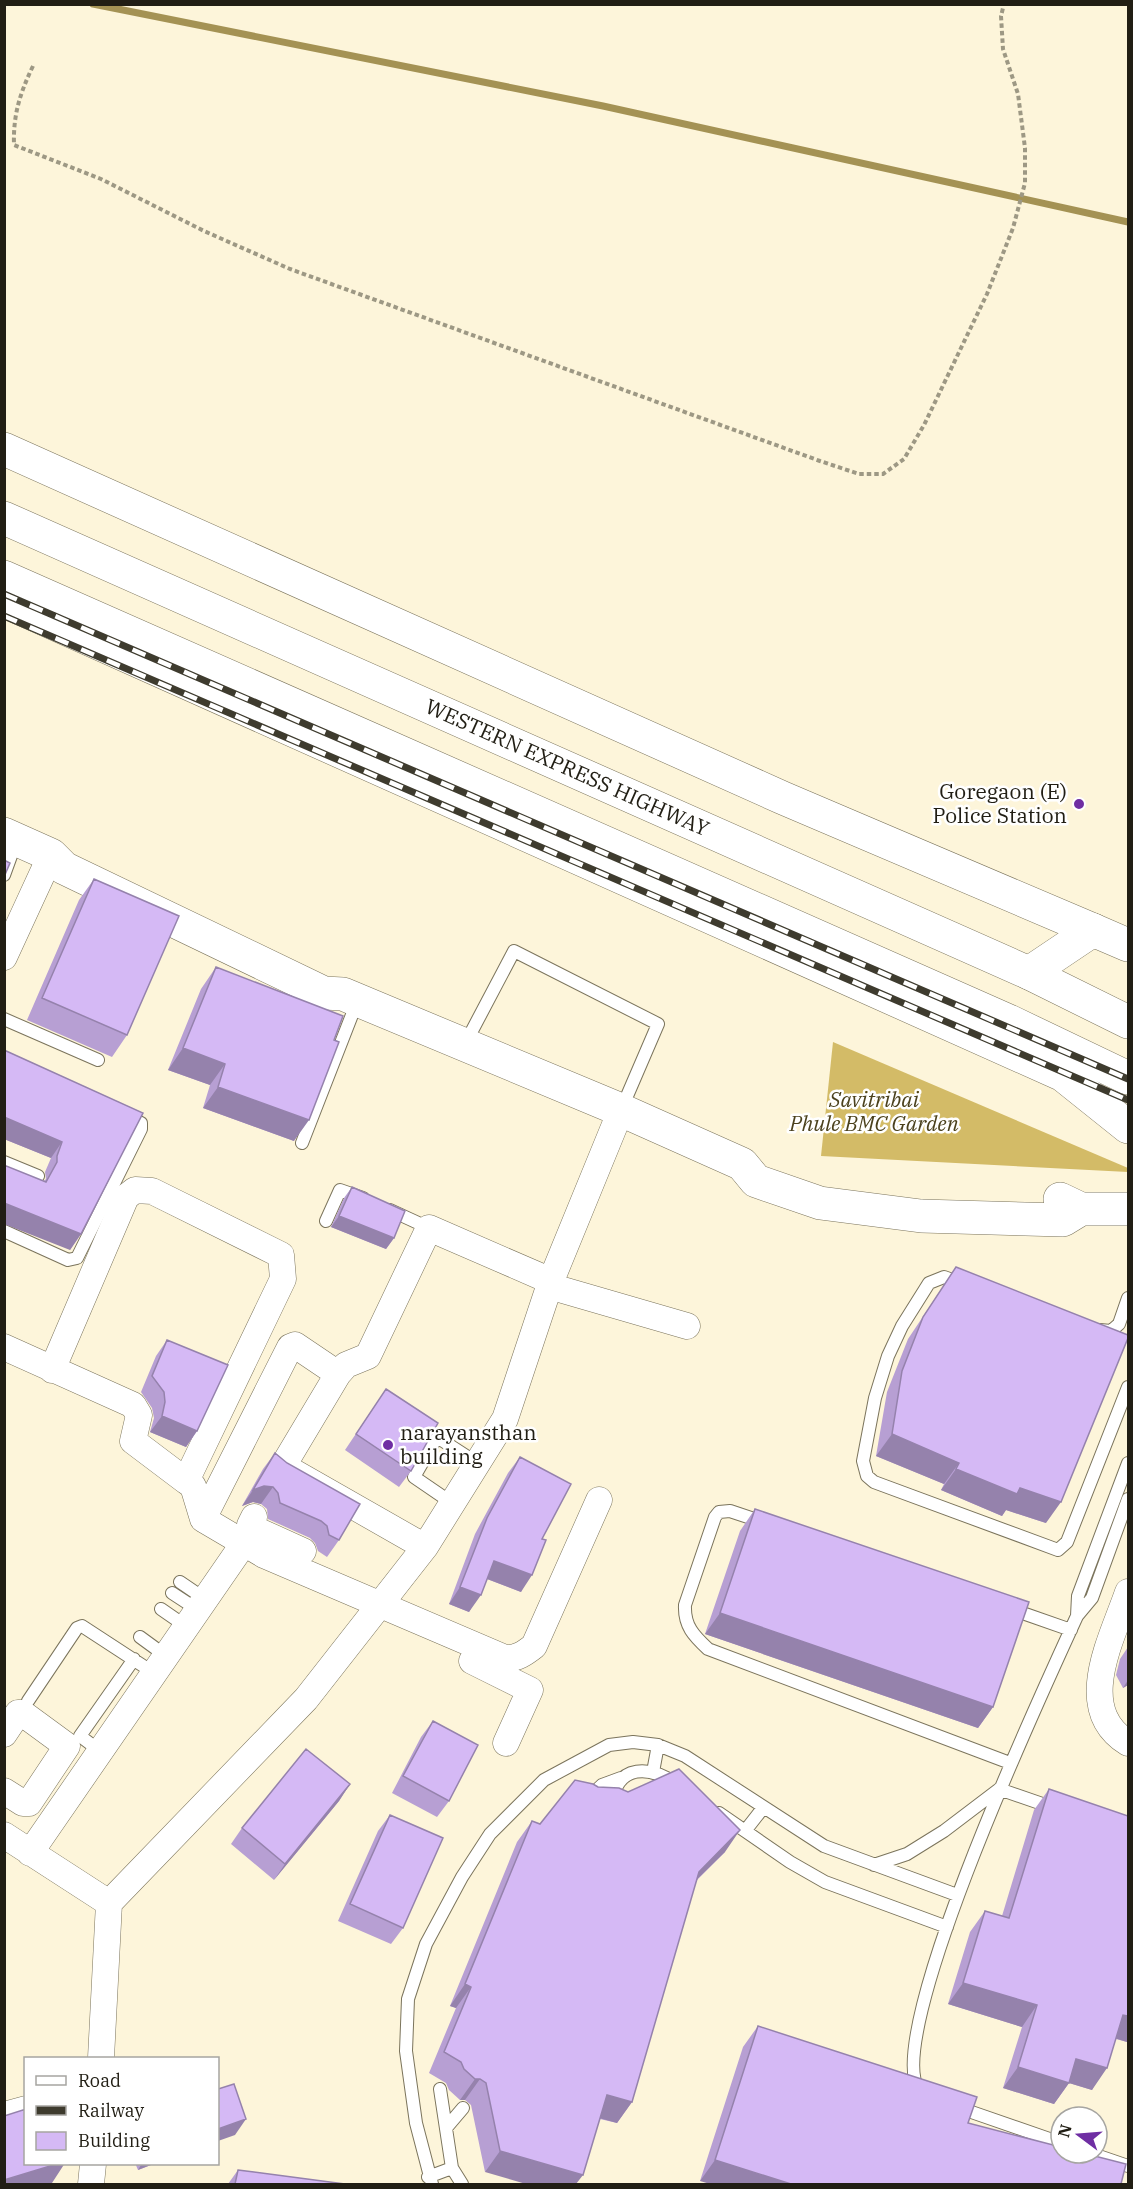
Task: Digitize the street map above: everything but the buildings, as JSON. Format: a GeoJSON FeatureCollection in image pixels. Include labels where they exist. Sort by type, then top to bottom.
{"type":"FeatureCollection","features":[{"type":"Feature","properties":{"kind":"main road"},"geometry":{"type":"LineString","coordinates":[[4,449],[783,798],[1128,945]]}},
{"type":"Feature","properties":{"kind":"main road","name":"WESTERN EXPRESS HIGHWAY"},"geometry":{"type":"LineString","coordinates":[[4,518],[1029,973],[1128,1022]]}},
{"type":"Feature","properties":{"kind":"main road"},"geometry":{"type":"LineString","coordinates":[[4,577],[1009,1021],[1128,1078]]}},
{"type":"Feature","properties":{"kind":"main road"},"geometry":{"type":"LineString","coordinates":[[4,601],[1063,1075],[1128,1126]]}},
{"type":"Feature","properties":{"kind":"main road"},"geometry":{"type":"LineString","coordinates":[[10,837],[51,855],[69,854],[281,978],[324,993],[350,997],[621,1110],[742,1164],[756,1181],[922,1206],[1063,1220],[1080,1209],[1128,1209]]}},
{"type":"Feature","properties":{"kind":"main road"},"geometry":{"type":"LineString","coordinates":[[156,904],[328,976],[350,997]]}},
{"type":"Feature","properties":{"kind":"main road"},"geometry":{"type":"LineString","coordinates":[[1029,973],[1093,930]]}},
{"type":"Feature","properties":{"kind":"street"},"geometry":{"type":"LineString","coordinates":[[4,957],[51,855]]}},
{"type":"Feature","properties":{"kind":"street"},"geometry":{"type":"LineString","coordinates":[[101,2057],[109,1903],[306,1698],[425,1547],[504,1419],[550,1283],[621,1110]]}},
{"type":"Feature","properties":{"kind":"street"},"geometry":{"type":"LineString","coordinates":[[52,1370],[126,1197],[135,1190],[152,1191],[281,1255],[283,1279],[186,1481]]}},
{"type":"Feature","properties":{"kind":"street"},"geometry":{"type":"LineString","coordinates":[[425,1547],[280,1471],[338,1374],[346,1365],[368,1356],[429,1228],[550,1283],[687,1326]]}},
{"type":"Feature","properties":{"kind":"street"},"geometry":{"type":"LineString","coordinates":[[203,1519],[292,1345],[338,1374]]}},
{"type":"Feature","properties":{"kind":"street"},"geometry":{"type":"LineString","coordinates":[[4,1347],[133,1405],[138,1415],[132,1441],[193,1486],[203,1519],[261,1545],[488,1660],[530,1690],[506,1743]]}},
{"type":"Feature","properties":{"kind":"street"},"geometry":{"type":"LineString","coordinates":[[459,1655],[488,1660],[512,1659],[523,1655],[534,1646],[599,1500]]}},
{"type":"Feature","properties":{"kind":"street"},"geometry":{"type":"LineString","coordinates":[[254,1517],[251,1527],[261,1545]]}},
{"type":"Feature","properties":{"kind":"street"},"geometry":{"type":"LineString","coordinates":[[261,1545],[303,1551]]}},
{"type":"Feature","properties":{"kind":"street"},"geometry":{"type":"LineString","coordinates":[[30,1852],[100,1751],[151,1663],[261,1545]]}},
{"type":"Feature","properties":{"kind":"street"},"geometry":{"type":"LineString","coordinates":[[1128,1592],[1098,1681],[1104,1720],[1117,1736],[1128,1743]]}},
{"type":"Feature","properties":{"kind":"street"},"geometry":{"type":"LineString","coordinates":[[4,1734],[18,1713],[22,1713],[67,1746],[29,1803],[23,1803],[4,1791]]}},
{"type":"Feature","properties":{"kind":"street"},"geometry":{"type":"LineString","coordinates":[[4,1835],[109,1903]]}},
{"type":"Feature","properties":{"kind":"street"},"geometry":{"type":"LineString","coordinates":[[4,2115],[24,2110]]}},
{"type":"Feature","properties":{"kind":"street"},"geometry":{"type":"LineString","coordinates":[[91,2184],[93,2165]]}},
{"type":"Feature","properties":{"kind":"lane"},"geometry":{"type":"LineString","coordinates":[[4,875],[10,837]]}},
{"type":"Feature","properties":{"kind":"lane"},"geometry":{"type":"LineString","coordinates":[[464,1045],[514,951],[658,1024],[621,1110]]}},
{"type":"Feature","properties":{"kind":"lane"},"geometry":{"type":"LineString","coordinates":[[302,1143],[350,997]]}},
{"type":"Feature","properties":{"kind":"lane"},"geometry":{"type":"LineString","coordinates":[[4,1019],[98,1060]]}},
{"type":"Feature","properties":{"kind":"lane"},"geometry":{"type":"LineString","coordinates":[[4,1231],[68,1260],[77,1258],[141,1129],[141,1123],[114,1110]]}},
{"type":"Feature","properties":{"kind":"lane"},"geometry":{"type":"LineString","coordinates":[[4,1162],[38,1176]]}},
{"type":"Feature","properties":{"kind":"lane"},"geometry":{"type":"LineString","coordinates":[[326,1221],[338,1192],[344,1190],[429,1228]]}},
{"type":"Feature","properties":{"kind":"lane"},"geometry":{"type":"LineString","coordinates":[[978,1289],[944,1277],[936,1278],[929,1283],[902,1326],[888,1356],[874,1398],[863,1461],[867,1476],[874,1482],[1058,1550],[1067,1542],[1128,1387]]}},
{"type":"Feature","properties":{"kind":"lane"},"geometry":{"type":"LineString","coordinates":[[1091,1327],[1111,1331],[1119,1324],[1128,1298]]}},
{"type":"Feature","properties":{"kind":"lane"},"geometry":{"type":"LineString","coordinates":[[408,1418],[477,1463]]}},
{"type":"Feature","properties":{"kind":"lane"},"geometry":{"type":"LineString","coordinates":[[437,1437],[414,1477],[452,1503]]}},
{"type":"Feature","properties":{"kind":"lane"},"geometry":{"type":"LineString","coordinates":[[1077,1616],[1078,1596],[1128,1463]]}},
{"type":"Feature","properties":{"kind":"lane"},"geometry":{"type":"LineString","coordinates":[[1049,2139],[934,2099],[917,2089],[913,2071],[914,2053],[930,1978],[957,1895],[1010,1763],[1077,1616],[1092,1598],[1128,1499]]}},
{"type":"Feature","properties":{"kind":"lane"},"geometry":{"type":"LineString","coordinates":[[774,1526],[730,1511],[719,1512],[715,1517],[685,1605],[687,1625],[695,1637],[708,1649],[1010,1763]]}},
{"type":"Feature","properties":{"kind":"lane"},"geometry":{"type":"LineString","coordinates":[[180,1582],[197,1612]]}},
{"type":"Feature","properties":{"kind":"lane"},"geometry":{"type":"LineString","coordinates":[[172,1593],[197,1612]]}},
{"type":"Feature","properties":{"kind":"lane"},"geometry":{"type":"LineString","coordinates":[[994,1603],[1071,1630]]}},
{"type":"Feature","properties":{"kind":"lane"},"geometry":{"type":"LineString","coordinates":[[161,1609],[197,1612]]}},
{"type":"Feature","properties":{"kind":"lane"},"geometry":{"type":"LineString","coordinates":[[28,1701],[79,1626],[87,1627],[151,1663]]}},
{"type":"Feature","properties":{"kind":"lane"},"geometry":{"type":"LineString","coordinates":[[140,1637],[151,1663]]}},
{"type":"Feature","properties":{"kind":"lane"},"geometry":{"type":"LineString","coordinates":[[452,2168],[430,2180],[416,2124],[406,2051],[408,1999],[426,1944],[462,1877],[490,1834],[544,1779],[609,1745],[633,1742],[658,1745],[685,1756],[824,1846],[957,1895]]}},
{"type":"Feature","properties":{"kind":"lane"},"geometry":{"type":"LineString","coordinates":[[653,1772],[658,1745]]}},
{"type":"Feature","properties":{"kind":"lane"},"geometry":{"type":"LineString","coordinates":[[585,1801],[602,1785],[640,1770],[653,1772],[688,1792]]}},
{"type":"Feature","properties":{"kind":"lane"},"geometry":{"type":"LineString","coordinates":[[611,1806],[614,1791],[621,1778]]}},
{"type":"Feature","properties":{"kind":"lane"},"geometry":{"type":"LineString","coordinates":[[999,1789],[1064,1811]]}},
{"type":"Feature","properties":{"kind":"lane"},"geometry":{"type":"LineString","coordinates":[[874,1864],[907,1854],[944,1831],[999,1789]]}},
{"type":"Feature","properties":{"kind":"lane"},"geometry":{"type":"LineString","coordinates":[[707,1805],[790,1862],[825,1882],[947,1927]]}},
{"type":"Feature","properties":{"kind":"lane"},"geometry":{"type":"LineString","coordinates":[[746,1832],[763,1808]]}},
{"type":"Feature","properties":{"kind":"lane"},"geometry":{"type":"LineString","coordinates":[[440,2089],[452,2168],[462,2184]]}},
{"type":"Feature","properties":{"kind":"lane"},"geometry":{"type":"LineString","coordinates":[[446,2128],[463,2108]]}},
{"type":"Feature","properties":{"kind":"lane"},"geometry":{"type":"LineString","coordinates":[[1109,2160],[1128,2166]]}},
{"type":"Feature","properties":{"kind":"path"},"geometry":{"type":"LineString","coordinates":[[33,66],[20,94],[13,120],[14,145],[101,179],[204,231],[290,269],[859,474],[883,474],[904,459],[965,342],[1013,228],[1025,183],[1025,148],[1018,94],[1003,49],[1001,16],[1004,4]]}},
{"type":"Feature","properties":{"kind":"green space","name":"Savitribai Phule BMC Garden"},"geometry":{"type":"Polygon","coordinates":[[[833,1042],[1128,1168],[1128,1172],[821,1156],[833,1042]]]}},
{"type":"Feature","properties":{"kind":"waterway"},"geometry":{"type":"LineString","coordinates":[[93,4],[603,106],[1128,222]]}},
{"type":"Feature","properties":{"kind":"railway"},"geometry":{"type":"LineString","coordinates":[[4,594],[1128,1079]]}},
{"type":"Feature","properties":{"kind":"railway"},"geometry":{"type":"LineString","coordinates":[[4,616],[1128,1100]]}},
{"type":"Feature","properties":{"kind":"place","name":"Goregaon (E) Police Station"},"geometry":{"type":"Point","coordinates":[1079,804]}},
{"type":"Feature","properties":{"kind":"place","name":"narayansthan building"},"geometry":{"type":"Point","coordinates":[388,1445]}}]}
